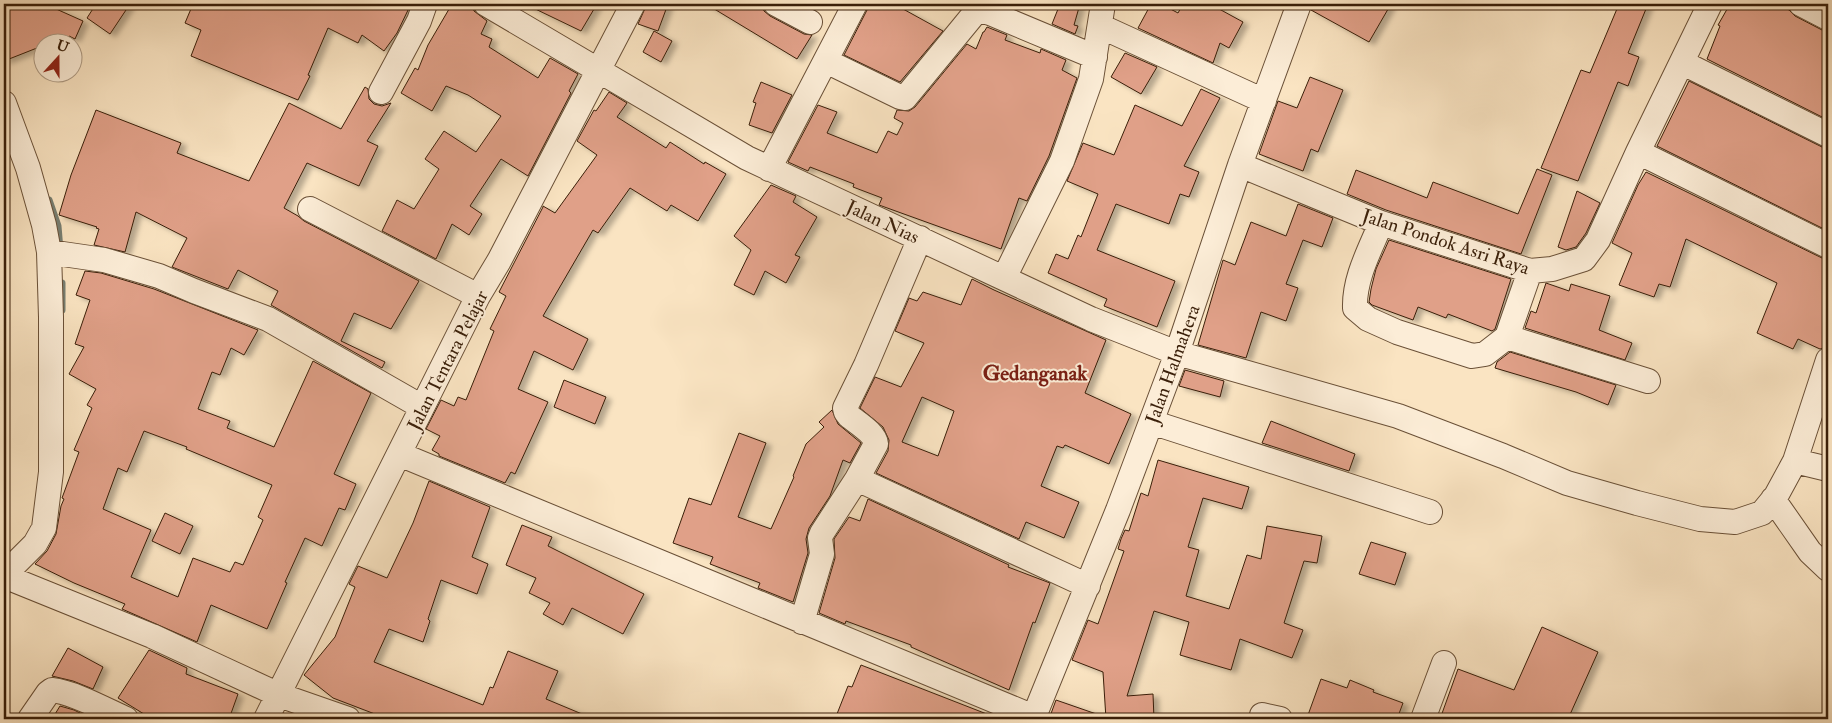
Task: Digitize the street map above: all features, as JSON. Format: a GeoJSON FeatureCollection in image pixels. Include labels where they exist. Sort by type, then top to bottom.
{"type":"FeatureCollection","features":[{"type":"Feature","properties":{"kind":"street"},"geometry":{"type":"LineString","coordinates":[[380,92],[419,22],[425,4]]}},
{"type":"Feature","properties":{"kind":"street","name":"Jalan Nias"},"geometry":{"type":"LineString","coordinates":[[486,4],[747,158],[1091,319],[1177,353],[1398,416],[1503,456],[1567,483],[1700,519],[1735,522],[1762,513],[1773,500],[1796,461],[1828,360]]}},
{"type":"Feature","properties":{"kind":"street","name":"Jalan Tentara Pelajar"},"geometry":{"type":"LineString","coordinates":[[266,719],[478,296],[499,261],[633,4]]}},
{"type":"Feature","properties":{"kind":"street"},"geometry":{"type":"LineString","coordinates":[[776,4],[810,22]]}},
{"type":"Feature","properties":{"kind":"street"},"geometry":{"type":"LineString","coordinates":[[769,169],[855,4]]}},
{"type":"Feature","properties":{"kind":"street","name":"Jalan Halmahera"},"geometry":{"type":"LineString","coordinates":[[1034,718],[1064,640],[1088,586],[1177,353],[1240,165],[1300,4]]}},
{"type":"Feature","properties":{"kind":"street","name":"Jalan Pondok Asri Raya"},"geometry":{"type":"LineString","coordinates":[[1240,165],[1381,223],[1530,271],[1552,269],[1584,259],[1598,240],[1638,152],[1710,4]]}},
{"type":"Feature","properties":{"kind":"street"},"geometry":{"type":"LineString","coordinates":[[1801,4],[1828,18]]}},
{"type":"Feature","properties":{"kind":"street"},"geometry":{"type":"LineString","coordinates":[[826,61],[905,98],[974,14],[981,10],[1095,57]]}},
{"type":"Feature","properties":{"kind":"street"},"geometry":{"type":"LineString","coordinates":[[1004,278],[1062,161],[1091,79],[1102,15],[1264,101]]}},
{"type":"Feature","properties":{"kind":"street"},"geometry":{"type":"LineString","coordinates":[[1682,63],[1828,135]]}},
{"type":"Feature","properties":{"kind":"street"},"geometry":{"type":"LineString","coordinates":[[4,103],[28,168],[44,225],[49,252],[51,317],[51,472],[44,528],[36,544],[10,578],[152,636],[279,695],[348,719]]}},
{"type":"Feature","properties":{"kind":"street"},"geometry":{"type":"LineString","coordinates":[[1638,152],[1828,246]]}},
{"type":"Feature","properties":{"kind":"street"},"geometry":{"type":"LineString","coordinates":[[310,209],[478,296]]}},
{"type":"Feature","properties":{"kind":"street"},"geometry":{"type":"LineString","coordinates":[[1381,223],[1362,269],[1355,298],[1355,308],[1368,319],[1397,332],[1472,356],[1485,354],[1507,337],[1530,271]]}},
{"type":"Feature","properties":{"kind":"street"},"geometry":{"type":"LineString","coordinates":[[802,622],[822,554],[820,538],[822,533],[857,479],[876,441],[873,436],[849,416],[845,408],[866,365],[920,238]]}},
{"type":"Feature","properties":{"kind":"street"},"geometry":{"type":"LineString","coordinates":[[49,252],[104,260],[159,276],[268,319],[422,407]]}},
{"type":"Feature","properties":{"kind":"street"},"geometry":{"type":"LineString","coordinates":[[1507,337],[1648,381]]}},
{"type":"Feature","properties":{"kind":"street"},"geometry":{"type":"LineString","coordinates":[[1151,422],[1430,512]]}},
{"type":"Feature","properties":{"kind":"street"},"geometry":{"type":"LineString","coordinates":[[399,454],[1034,718]]}},
{"type":"Feature","properties":{"kind":"street"},"geometry":{"type":"LineString","coordinates":[[1796,461],[1828,469]]}},
{"type":"Feature","properties":{"kind":"street"},"geometry":{"type":"LineString","coordinates":[[857,479],[1088,586]]}},
{"type":"Feature","properties":{"kind":"street"},"geometry":{"type":"LineString","coordinates":[[1773,500],[1810,552],[1828,569]]}},
{"type":"Feature","properties":{"kind":"street"},"geometry":{"type":"LineString","coordinates":[[1423,719],[1444,663]]}},
{"type":"Feature","properties":{"kind":"street"},"geometry":{"type":"LineString","coordinates":[[30,719],[52,690],[73,696],[126,719]]}},
{"type":"Feature","properties":{"kind":"building"},"geometry":{"type":"Polygon","coordinates":[[[4,4],[45,4],[83,21],[78,32],[32,32],[32,50],[4,61],[4,4]]]}},
{"type":"Feature","properties":{"kind":"building"},"geometry":{"type":"Polygon","coordinates":[[[96,4],[130,4],[110,34],[87,18],[96,4]]]}},
{"type":"Feature","properties":{"kind":"building"},"geometry":{"type":"Polygon","coordinates":[[[193,4],[404,4],[409,8],[397,33],[384,51],[362,35],[358,43],[328,28],[308,75],[310,76],[298,100],[191,56],[201,30],[185,23],[193,4]]]}},
{"type":"Feature","properties":{"kind":"building"},"geometry":{"type":"Polygon","coordinates":[[[452,4],[472,4],[474,11],[487,21],[481,34],[492,39],[489,47],[538,78],[550,58],[578,74],[569,91],[571,93],[528,176],[501,159],[470,206],[482,214],[469,235],[452,224],[436,259],[382,231],[397,200],[414,209],[439,169],[425,159],[444,131],[476,152],[501,116],[468,95],[446,86],[432,111],[401,93],[415,68],[418,70],[428,45],[452,4]]]}},
{"type":"Feature","properties":{"kind":"building"},"geometry":{"type":"Polygon","coordinates":[[[525,4],[597,4],[581,31],[525,4]]]}},
{"type":"Feature","properties":{"kind":"building"},"geometry":{"type":"Polygon","coordinates":[[[647,4],[668,4],[658,31],[638,24],[647,4]]]}},
{"type":"Feature","properties":{"kind":"building"},"geometry":{"type":"Polygon","coordinates":[[[706,4],[762,4],[764,11],[770,16],[804,34],[812,35],[797,59],[706,4]]]}},
{"type":"Feature","properties":{"kind":"building"},"geometry":{"type":"Polygon","coordinates":[[[869,4],[894,4],[943,31],[900,82],[844,55],[869,4]]]}},
{"type":"Feature","properties":{"kind":"building"},"geometry":{"type":"Polygon","coordinates":[[[1060,4],[1080,4],[1074,25],[1078,26],[1075,34],[1052,24],[1060,4]]]}},
{"type":"Feature","properties":{"kind":"building"},"geometry":{"type":"Polygon","coordinates":[[[1151,4],[1161,4],[1178,13],[1183,4],[1210,4],[1243,22],[1229,48],[1220,43],[1213,63],[1138,28],[1151,4]]]}},
{"type":"Feature","properties":{"kind":"building"},"geometry":{"type":"Polygon","coordinates":[[[1312,4],[1391,4],[1369,42],[1311,10],[1312,4]]]}},
{"type":"Feature","properties":{"kind":"building"},"geometry":{"type":"Polygon","coordinates":[[[1619,4],[1648,4],[1628,53],[1639,57],[1628,86],[1618,82],[1578,181],[1541,168],[1581,70],[1590,73],[1619,4]]]}},
{"type":"Feature","properties":{"kind":"building"},"geometry":{"type":"Polygon","coordinates":[[[1730,4],[1778,4],[1795,16],[1828,32],[1828,120],[1707,59],[1720,26],[1718,25],[1730,4]]]}},
{"type":"Feature","properties":{"kind":"building"},"geometry":{"type":"Polygon","coordinates":[[[987,27],[1007,35],[1005,40],[1040,53],[1041,49],[1066,60],[1062,70],[1077,78],[1049,156],[1027,201],[1019,198],[1001,249],[879,205],[882,198],[853,187],[854,184],[810,167],[808,171],[788,162],[818,105],[837,112],[827,133],[877,153],[888,131],[897,135],[903,123],[894,118],[897,110],[909,111],[915,107],[967,44],[976,49],[987,27]]]}},
{"type":"Feature","properties":{"kind":"building"},"geometry":{"type":"Polygon","coordinates":[[[654,31],[672,41],[661,62],[643,52],[654,31]]]}},
{"type":"Feature","properties":{"kind":"building"},"geometry":{"type":"Polygon","coordinates":[[[1125,53],[1157,67],[1141,94],[1111,77],[1125,53]]]}},
{"type":"Feature","properties":{"kind":"building"},"geometry":{"type":"Polygon","coordinates":[[[1310,77],[1343,90],[1318,152],[1311,149],[1303,171],[1259,154],[1278,101],[1297,108],[1310,77]]]}},
{"type":"Feature","properties":{"kind":"building"},"geometry":{"type":"Polygon","coordinates":[[[1689,81],[1828,149],[1828,231],[1657,146],[1689,81]]]}},
{"type":"Feature","properties":{"kind":"building"},"geometry":{"type":"Polygon","coordinates":[[[761,82],[792,95],[772,133],[749,125],[756,103],[753,102],[761,82]]]}},
{"type":"Feature","properties":{"kind":"building"},"geometry":{"type":"Polygon","coordinates":[[[365,87],[368,89],[369,99],[374,104],[382,106],[391,103],[367,141],[378,146],[359,186],[307,163],[284,208],[304,221],[419,281],[391,329],[354,313],[341,341],[385,362],[382,368],[271,305],[278,291],[238,270],[228,289],[172,267],[187,238],[136,212],[125,252],[94,245],[99,229],[97,227],[59,215],[71,175],[96,110],[181,143],[177,153],[249,181],[289,103],[341,129],[365,87]]]}},
{"type":"Feature","properties":{"kind":"building"},"geometry":{"type":"Polygon","coordinates":[[[1201,89],[1220,98],[1184,166],[1199,172],[1189,197],[1180,194],[1169,224],[1116,204],[1097,250],[1175,281],[1157,327],[1104,306],[1107,299],[1048,273],[1056,254],[1068,259],[1078,235],[1081,237],[1098,194],[1067,181],[1083,143],[1114,155],[1135,105],[1182,126],[1201,89]]]}},
{"type":"Feature","properties":{"kind":"building"},"geometry":{"type":"Polygon","coordinates":[[[609,92],[627,103],[617,117],[666,148],[670,142],[704,164],[705,162],[726,174],[698,221],[671,205],[667,211],[630,188],[598,233],[593,230],[543,316],[588,339],[573,370],[534,351],[518,389],[548,402],[515,474],[511,472],[505,483],[439,456],[439,454],[432,450],[440,436],[426,429],[441,400],[454,406],[458,397],[466,400],[494,331],[490,329],[506,296],[499,292],[543,206],[555,213],[597,155],[577,141],[594,110],[596,111],[609,92]]]}},
{"type":"Feature","properties":{"kind":"building"},"geometry":{"type":"Polygon","coordinates":[[[1537,169],[1552,175],[1521,254],[1386,210],[1347,194],[1356,170],[1427,198],[1433,182],[1518,214],[1537,169]]]}},
{"type":"Feature","properties":{"kind":"building"},"geometry":{"type":"Polygon","coordinates":[[[1646,172],[1828,260],[1828,347],[1820,349],[1798,339],[1793,349],[1757,333],[1777,283],[1686,239],[1670,287],[1659,284],[1654,297],[1619,285],[1632,253],[1612,243],[1638,185],[1646,172]]]}},
{"type":"Feature","properties":{"kind":"building"},"geometry":{"type":"Polygon","coordinates":[[[771,185],[796,196],[793,202],[817,217],[795,255],[800,257],[786,283],[765,271],[754,295],[734,285],[751,250],[734,236],[771,185]]]}},
{"type":"Feature","properties":{"kind":"building"},"geometry":{"type":"Polygon","coordinates":[[[1577,191],[1600,203],[1586,233],[1576,247],[1566,250],[1558,247],[1577,191]]]}},
{"type":"Feature","properties":{"kind":"building"},"geometry":{"type":"Polygon","coordinates":[[[1298,204],[1333,218],[1322,247],[1303,240],[1286,284],[1298,288],[1286,321],[1261,312],[1246,358],[1198,345],[1223,260],[1235,265],[1251,222],[1286,236],[1298,204]]]}},
{"type":"Feature","properties":{"kind":"building"},"geometry":{"type":"Polygon","coordinates":[[[1389,240],[1511,279],[1495,329],[1492,331],[1448,314],[1446,318],[1418,307],[1413,320],[1372,305],[1369,302],[1376,269],[1389,240]]]}},
{"type":"Feature","properties":{"kind":"building"},"geometry":{"type":"Polygon","coordinates":[[[85,271],[101,273],[154,289],[258,330],[244,355],[231,348],[220,375],[212,372],[198,409],[230,421],[227,428],[274,447],[313,361],[371,393],[334,474],[356,484],[345,510],[339,508],[322,546],[305,538],[285,582],[287,583],[267,629],[211,605],[197,642],[122,609],[125,604],[74,583],[35,564],[47,551],[56,534],[64,499],[62,498],[79,452],[74,450],[92,408],[87,405],[96,389],[69,374],[84,347],[75,344],[90,300],[76,295],[85,271]],[[144,431],[127,472],[118,468],[103,509],[151,530],[131,577],[178,597],[193,558],[230,572],[235,562],[243,565],[263,520],[258,517],[272,485],[186,449],[187,447],[144,431]]]}},
{"type":"Feature","properties":{"kind":"building"},"geometry":{"type":"Polygon","coordinates":[[[972,279],[1106,340],[1085,393],[1131,414],[1109,464],[1065,445],[1063,448],[1057,446],[1041,486],[1079,502],[1064,538],[1026,522],[1019,539],[876,473],[888,451],[889,440],[883,427],[860,408],[875,377],[901,387],[924,343],[895,331],[909,298],[917,301],[923,292],[961,305],[972,279]],[[922,397],[902,442],[938,456],[954,411],[922,397]]]}},
{"type":"Feature","properties":{"kind":"building"},"geometry":{"type":"Polygon","coordinates":[[[1546,283],[1569,291],[1571,284],[1610,296],[1599,330],[1632,343],[1625,360],[1525,328],[1531,311],[1536,313],[1546,283]]]}},
{"type":"Feature","properties":{"kind":"building"},"geometry":{"type":"Polygon","coordinates":[[[1510,352],[1616,385],[1608,405],[1576,392],[1495,368],[1497,362],[1510,352]]]}},
{"type":"Feature","properties":{"kind":"building"},"geometry":{"type":"Polygon","coordinates":[[[1185,370],[1224,381],[1220,397],[1179,386],[1185,370]]]}},
{"type":"Feature","properties":{"kind":"building"},"geometry":{"type":"Polygon","coordinates":[[[564,380],[606,397],[595,424],[554,407],[564,380]]]}},
{"type":"Feature","properties":{"kind":"building"},"geometry":{"type":"Polygon","coordinates":[[[832,410],[838,424],[861,443],[850,463],[843,460],[830,496],[809,528],[806,539],[808,553],[793,602],[758,588],[760,583],[710,564],[713,557],[673,543],[689,498],[711,505],[739,433],[766,443],[738,517],[771,529],[806,444],[824,427],[819,422],[832,410]]]}},
{"type":"Feature","properties":{"kind":"building"},"geometry":{"type":"Polygon","coordinates":[[[1271,421],[1355,454],[1349,471],[1262,443],[1271,421]]]}},
{"type":"Feature","properties":{"kind":"building"},"geometry":{"type":"Polygon","coordinates":[[[1158,460],[1249,487],[1242,509],[1203,498],[1188,547],[1199,550],[1186,596],[1229,609],[1247,555],[1261,559],[1267,526],[1322,536],[1317,563],[1304,561],[1284,623],[1303,630],[1292,658],[1240,639],[1231,670],[1180,655],[1189,622],[1154,611],[1127,696],[1153,694],[1154,719],[1106,719],[1103,672],[1072,660],[1088,620],[1098,624],[1124,551],[1118,549],[1121,539],[1125,530],[1129,531],[1141,493],[1148,496],[1158,460]]]}},
{"type":"Feature","properties":{"kind":"building"},"geometry":{"type":"Polygon","coordinates":[[[429,481],[490,507],[472,557],[488,564],[477,594],[441,580],[428,619],[430,621],[423,642],[389,629],[374,662],[483,705],[490,687],[493,688],[508,651],[558,671],[546,699],[594,719],[388,719],[333,698],[304,675],[335,637],[355,587],[349,584],[358,566],[387,578],[413,523],[429,481]]]}},
{"type":"Feature","properties":{"kind":"building"},"geometry":{"type":"Polygon","coordinates":[[[868,499],[1009,565],[1008,567],[1050,583],[1035,623],[1033,622],[1009,690],[911,647],[911,645],[846,621],[845,624],[819,613],[835,558],[834,539],[849,517],[860,521],[868,499]]]}},
{"type":"Feature","properties":{"kind":"building"},"geometry":{"type":"Polygon","coordinates":[[[165,513],[193,526],[180,554],[152,541],[165,513]]]}},
{"type":"Feature","properties":{"kind":"building"},"geometry":{"type":"Polygon","coordinates":[[[522,525],[552,537],[548,546],[644,594],[623,634],[572,608],[563,625],[543,614],[550,603],[529,593],[536,578],[506,565],[522,525]]]}},
{"type":"Feature","properties":{"kind":"building"},"geometry":{"type":"Polygon","coordinates":[[[1371,542],[1406,553],[1395,585],[1359,574],[1371,542]]]}},
{"type":"Feature","properties":{"kind":"building"},"geometry":{"type":"Polygon","coordinates":[[[1542,627],[1598,652],[1568,719],[1440,719],[1458,669],[1514,690],[1542,627]]]}},
{"type":"Feature","properties":{"kind":"building"},"geometry":{"type":"Polygon","coordinates":[[[68,648],[103,667],[93,689],[73,681],[52,676],[68,648]]]}},
{"type":"Feature","properties":{"kind":"building"},"geometry":{"type":"Polygon","coordinates":[[[149,650],[187,668],[186,674],[238,694],[229,719],[152,719],[118,698],[149,650]]]}},
{"type":"Feature","properties":{"kind":"building"},"geometry":{"type":"Polygon","coordinates":[[[861,665],[997,719],[835,719],[848,686],[852,687],[861,665]]]}},
{"type":"Feature","properties":{"kind":"building"},"geometry":{"type":"Polygon","coordinates":[[[1321,679],[1347,688],[1350,680],[1374,690],[1373,692],[1403,703],[1397,719],[1319,719],[1308,715],[1321,679]]]}},
{"type":"Feature","properties":{"kind":"building"},"geometry":{"type":"Polygon","coordinates":[[[1056,700],[1105,717],[1104,719],[1049,719],[1056,700]]]}},
{"type":"Feature","properties":{"kind":"building"},"geometry":{"type":"Polygon","coordinates":[[[60,706],[82,714],[79,719],[52,719],[60,706]]]}},
{"type":"Feature","properties":{"kind":"waterway"},"geometry":{"type":"LineString","coordinates":[[49,200],[58,226],[60,250]]}},
{"type":"Feature","properties":{"kind":"waterway"},"geometry":{"type":"LineString","coordinates":[[62,283],[62,310]]}},
{"type":"Feature","properties":{"kind":"district","name":"Gedanganak"},"geometry":{"type":"Point","coordinates":[1035,373]}}]}
